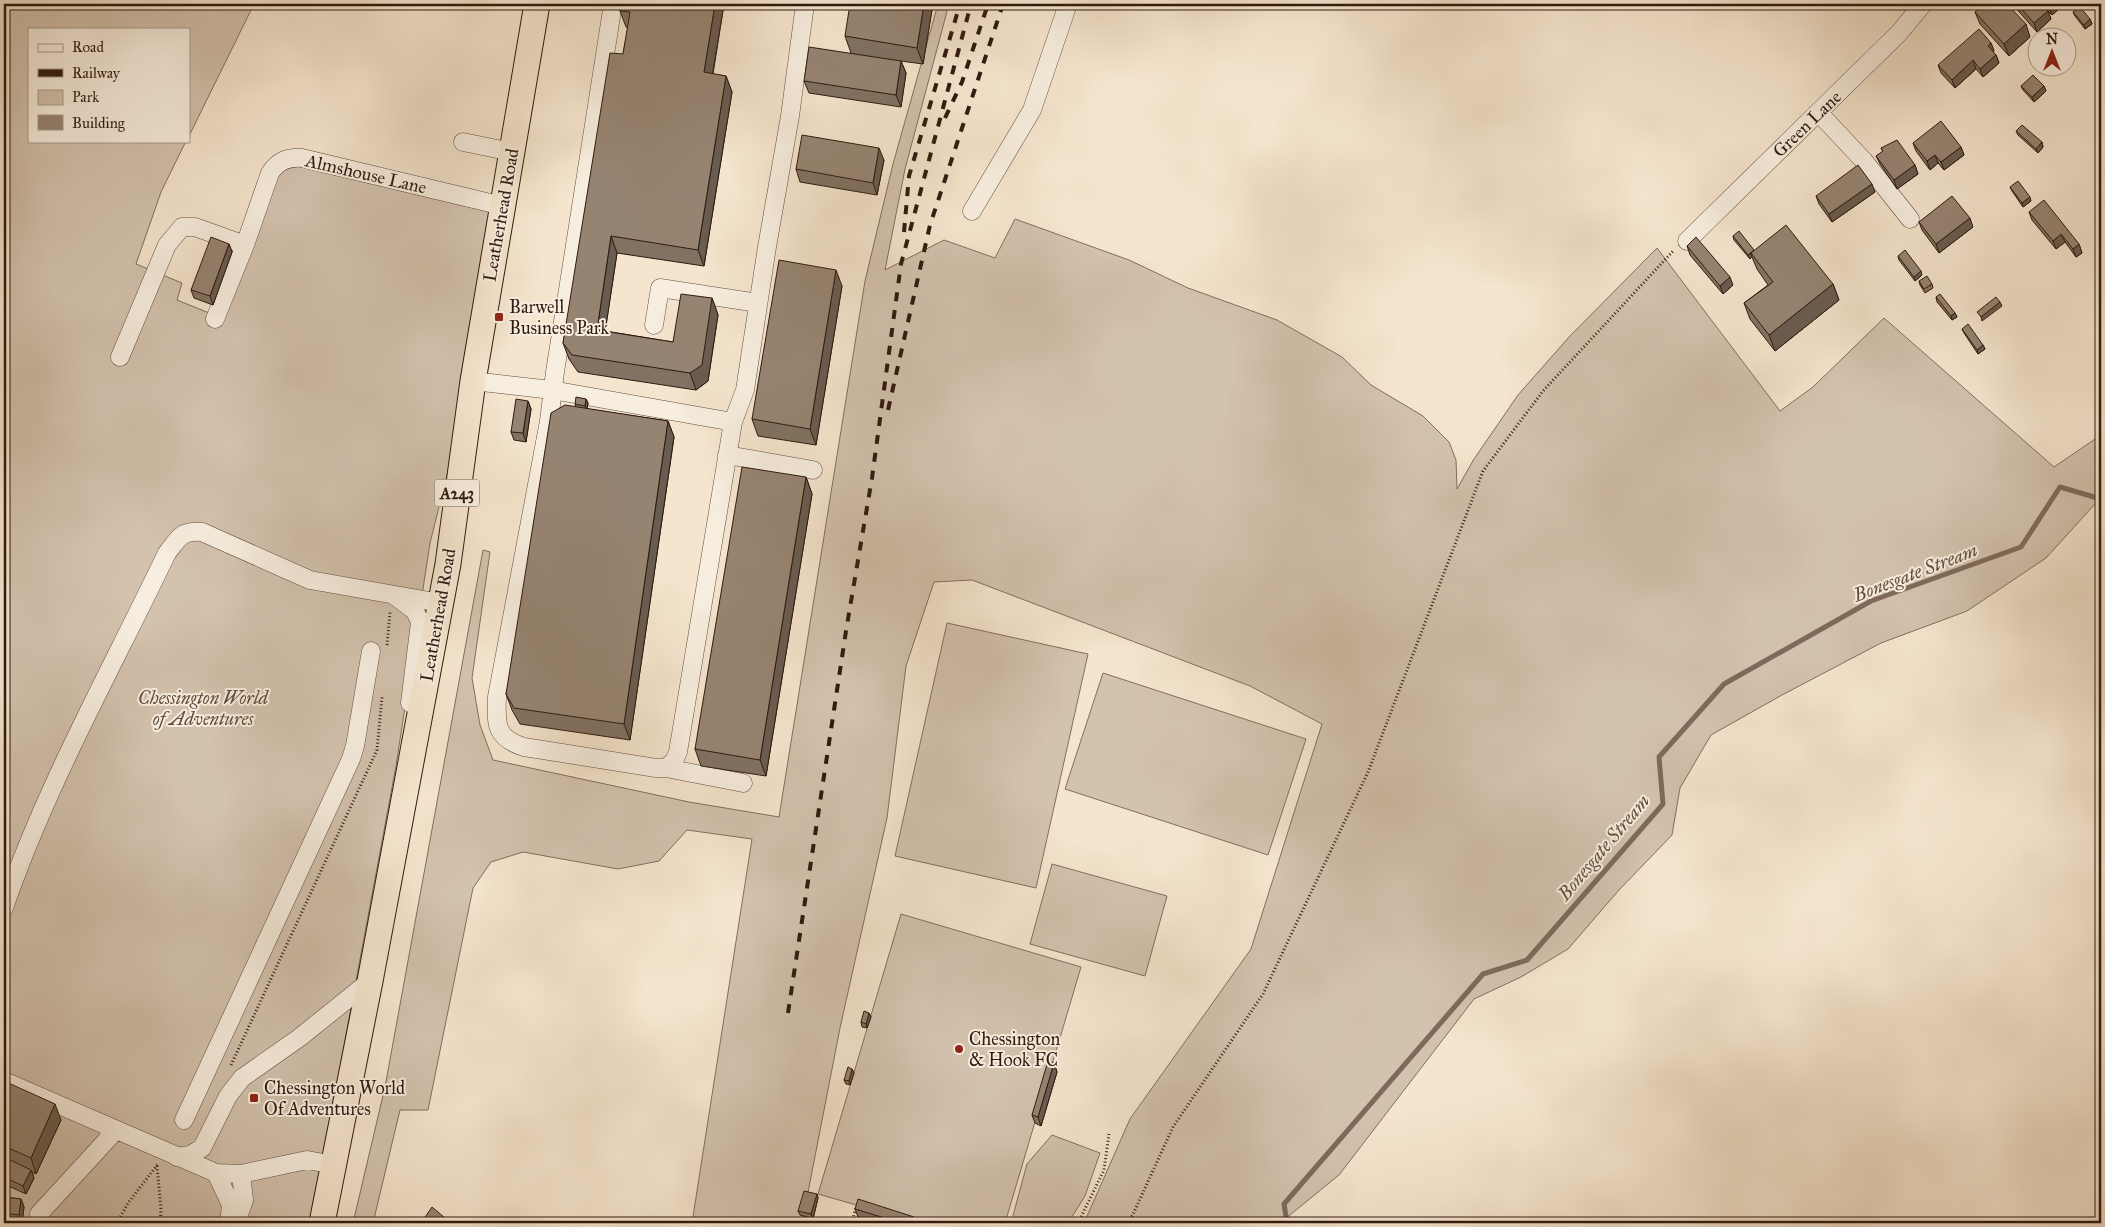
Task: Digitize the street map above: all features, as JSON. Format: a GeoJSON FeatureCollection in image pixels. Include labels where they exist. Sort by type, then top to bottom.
{"type":"FeatureCollection","features":[{"type":"Feature","properties":{"kind":"highway","name":"Leatherhead Road"},"geometry":{"type":"LineString","coordinates":[[322,1223],[335,1165],[441,602],[473,381],[537,4]]}},
{"type":"Feature","properties":{"kind":"street"},"geometry":{"type":"LineString","coordinates":[[613,4],[552,390],[549,420],[497,697],[498,727],[504,738],[512,744],[524,747],[666,768],[743,783]]}},
{"type":"Feature","properties":{"kind":"street"},"geometry":{"type":"LineString","coordinates":[[666,768],[674,761],[678,752],[733,422],[745,390],[790,116],[805,4]]}},
{"type":"Feature","properties":{"kind":"street"},"geometry":{"type":"LineString","coordinates":[[972,211],[1032,110],[1068,4]]}},
{"type":"Feature","properties":{"kind":"street","name":"Green Lane"},"geometry":{"type":"LineString","coordinates":[[1687,241],[1819,114],[1899,33],[1923,4]]}},
{"type":"Feature","properties":{"kind":"street"},"geometry":{"type":"LineString","coordinates":[[1819,114],[1864,161],[1910,219]]}},
{"type":"Feature","properties":{"kind":"street"},"geometry":{"type":"LineString","coordinates":[[463,142],[512,152]]}},
{"type":"Feature","properties":{"kind":"street","name":"Almshouse Lane"},"geometry":{"type":"LineString","coordinates":[[214,319],[245,245],[270,173],[276,164],[293,157],[503,206]]}},
{"type":"Feature","properties":{"kind":"street"},"geometry":{"type":"LineString","coordinates":[[120,357],[167,245],[182,227],[195,227],[245,245]]}},
{"type":"Feature","properties":{"kind":"street"},"geometry":{"type":"LineString","coordinates":[[654,325],[660,288],[758,303]]}},
{"type":"Feature","properties":{"kind":"street"},"geometry":{"type":"LineString","coordinates":[[473,381],[552,390],[733,422]]}},
{"type":"Feature","properties":{"kind":"street"},"geometry":{"type":"LineString","coordinates":[[727,455],[814,470]]}},
{"type":"Feature","properties":{"kind":"street"},"geometry":{"type":"LineString","coordinates":[[4,908],[18,867],[44,818],[149,595],[182,534],[192,531],[202,532],[310,580],[441,602]]}},
{"type":"Feature","properties":{"kind":"street"},"geometry":{"type":"LineString","coordinates":[[392,594],[415,611],[420,622],[410,710],[412,759]]}},
{"type":"Feature","properties":{"kind":"street"},"geometry":{"type":"LineString","coordinates":[[139,623],[149,595]]}},
{"type":"Feature","properties":{"kind":"street"},"geometry":{"type":"LineString","coordinates":[[184,1120],[351,758],[355,746],[371,651]]}},
{"type":"Feature","properties":{"kind":"street"},"geometry":{"type":"LineString","coordinates":[[177,1157],[190,1156],[202,1148],[228,1096],[242,1078],[299,1038],[370,982]]}},
{"type":"Feature","properties":{"kind":"street"},"geometry":{"type":"LineString","coordinates":[[4,1081],[216,1173],[241,1174],[307,1160],[335,1165]]}},
{"type":"Feature","properties":{"kind":"street"},"geometry":{"type":"LineString","coordinates":[[39,1214],[116,1130]]}},
{"type":"Feature","properties":{"kind":"street"},"geometry":{"type":"LineString","coordinates":[[216,1173],[231,1205],[230,1223]]}},
{"type":"Feature","properties":{"kind":"street"},"geometry":{"type":"LineString","coordinates":[[236,1223],[244,1200],[241,1174]]}},
{"type":"Feature","properties":{"kind":"path"},"geometry":{"type":"LineString","coordinates":[[1129,1223],[1173,1127],[1263,994],[1368,772],[1483,471],[1543,391],[1673,251],[1687,241]]}},
{"type":"Feature","properties":{"kind":"path"},"geometry":{"type":"LineString","coordinates":[[1078,1223],[1104,1170],[1109,1134]]}},
{"type":"Feature","properties":{"kind":"path"},"geometry":{"type":"LineString","coordinates":[[157,1165],[161,1209],[160,1223]]}},
{"type":"Feature","properties":{"kind":"path"},"geometry":{"type":"LineString","coordinates":[[852,1223],[856,1205]]}},
{"type":"Feature","properties":{"kind":"green space","name":"Chessington World of Adventures"},"geometry":{"type":"Polygon","coordinates":[[[4,4],[254,4],[190,134],[190,28],[28,28],[28,142],[186,142],[161,192],[136,264],[182,283],[177,300],[224,319],[280,171],[298,166],[491,212],[450,463],[430,543],[396,766],[311,1223],[4,1223],[4,4]]]}},
{"type":"Feature","properties":{"kind":"green space"},"geometry":{"type":"Polygon","coordinates":[[[938,4],[949,4],[905,169],[885,270],[944,240],[995,258],[1015,219],[1129,260],[1188,288],[1277,320],[1342,357],[1371,385],[1423,416],[1449,442],[1456,460],[1457,489],[1474,459],[1518,395],[1570,336],[1657,248],[1780,411],[1813,387],[1884,318],[2054,467],[2101,435],[2101,508],[2095,504],[2046,558],[1967,611],[1881,643],[1711,735],[1680,788],[1672,835],[1619,890],[1568,949],[1521,977],[1474,999],[1339,1175],[1285,1219],[1286,1223],[1084,1223],[1130,1119],[1251,949],[1322,724],[1250,686],[972,580],[934,582],[906,666],[887,818],[840,1028],[802,1223],[692,1223],[752,839],[687,830],[659,861],[618,869],[523,852],[491,862],[473,888],[428,1110],[400,1110],[373,1223],[353,1223],[385,1087],[483,550],[490,552],[472,678],[480,725],[493,760],[689,802],[779,817],[865,281],[893,164],[938,4]]]}},
{"type":"Feature","properties":{"kind":"green space"},"geometry":{"type":"Polygon","coordinates":[[[947,623],[1088,654],[1036,888],[895,856],[947,623]]]}},
{"type":"Feature","properties":{"kind":"green space"},"geometry":{"type":"Polygon","coordinates":[[[1103,673],[1306,739],[1268,855],[1065,789],[1103,673]]]}},
{"type":"Feature","properties":{"kind":"green space"},"geometry":{"type":"Polygon","coordinates":[[[1052,864],[1167,896],[1145,976],[1030,944],[1052,864]]]}},
{"type":"Feature","properties":{"kind":"green space","name":"Chessington & Hook FC"},"geometry":{"type":"Polygon","coordinates":[[[901,914],[1081,967],[1005,1223],[919,1223],[818,1194],[901,914]]]}},
{"type":"Feature","properties":{"kind":"green space"},"geometry":{"type":"Polygon","coordinates":[[[1052,1135],[1100,1153],[1085,1196],[1068,1223],[1011,1223],[1027,1164],[1052,1135]]]}},
{"type":"Feature","properties":{"kind":"building"},"geometry":{"type":"Polygon","coordinates":[[[621,4],[715,4],[704,72],[726,76],[698,250],[611,236],[597,330],[673,342],[681,294],[712,298],[702,365],[690,373],[572,355],[563,343],[610,53],[623,54],[630,12],[620,11],[621,4]]]}},
{"type":"Feature","properties":{"kind":"building"},"geometry":{"type":"Polygon","coordinates":[[[850,4],[924,4],[917,48],[845,36],[850,4]]]}},
{"type":"Feature","properties":{"kind":"building"},"geometry":{"type":"Polygon","coordinates":[[[1984,4],[2007,4],[2026,24],[2004,44],[1975,12],[1984,4]]]}},
{"type":"Feature","properties":{"kind":"building"},"geometry":{"type":"Polygon","coordinates":[[[2017,4],[2042,4],[2048,11],[2034,23],[2017,4]]]}},
{"type":"Feature","properties":{"kind":"building"},"geometry":{"type":"Polygon","coordinates":[[[2080,7],[2090,19],[2084,25],[2073,12],[2080,7]]]}},
{"type":"Feature","properties":{"kind":"building"},"geometry":{"type":"Polygon","coordinates":[[[1979,29],[1991,43],[1988,46],[1996,55],[1980,69],[1973,60],[1952,80],[1938,65],[1979,29]]]}},
{"type":"Feature","properties":{"kind":"building"},"geometry":{"type":"Polygon","coordinates":[[[809,47],[901,61],[896,95],[804,81],[809,47]]]}},
{"type":"Feature","properties":{"kind":"building"},"geometry":{"type":"Polygon","coordinates":[[[2030,78],[2036,78],[2044,86],[2032,97],[2021,86],[2030,78]]]}},
{"type":"Feature","properties":{"kind":"building"},"geometry":{"type":"Polygon","coordinates":[[[1941,121],[1961,147],[1941,162],[1935,155],[1927,161],[1913,143],[1941,121]]]}},
{"type":"Feature","properties":{"kind":"building"},"geometry":{"type":"Polygon","coordinates":[[[2022,125],[2042,142],[2036,149],[2016,131],[2022,125]]]}},
{"type":"Feature","properties":{"kind":"building"},"geometry":{"type":"Polygon","coordinates":[[[802,135],[879,148],[873,183],[796,169],[802,135]]]}},
{"type":"Feature","properties":{"kind":"building"},"geometry":{"type":"Polygon","coordinates":[[[1897,140],[1915,165],[1894,180],[1876,156],[1883,151],[1881,148],[1897,140]]]}},
{"type":"Feature","properties":{"kind":"building"},"geometry":{"type":"Polygon","coordinates":[[[1858,165],[1872,184],[1829,214],[1816,196],[1858,165]]]}},
{"type":"Feature","properties":{"kind":"building"},"geometry":{"type":"Polygon","coordinates":[[[2018,181],[2030,197],[2022,203],[2010,187],[2018,181]]]}},
{"type":"Feature","properties":{"kind":"building"},"geometry":{"type":"Polygon","coordinates":[[[1952,196],[1970,218],[1936,244],[1919,222],[1952,196]]]}},
{"type":"Feature","properties":{"kind":"building"},"geometry":{"type":"Polygon","coordinates":[[[2044,200],[2079,244],[2073,249],[2061,234],[2053,241],[2029,212],[2044,200]]]}},
{"type":"Feature","properties":{"kind":"building"},"geometry":{"type":"Polygon","coordinates":[[[1786,225],[1833,284],[1769,335],[1744,303],[1773,282],[1751,253],[1786,225]]]}},
{"type":"Feature","properties":{"kind":"building"},"geometry":{"type":"Polygon","coordinates":[[[1739,231],[1754,250],[1748,255],[1733,236],[1739,231]]]}},
{"type":"Feature","properties":{"kind":"building"},"geometry":{"type":"Polygon","coordinates":[[[211,237],[229,244],[210,296],[191,290],[211,237]]]}},
{"type":"Feature","properties":{"kind":"building"},"geometry":{"type":"Polygon","coordinates":[[[1696,237],[1730,277],[1720,286],[1687,246],[1696,237]]]}},
{"type":"Feature","properties":{"kind":"building"},"geometry":{"type":"Polygon","coordinates":[[[1905,250],[1921,271],[1914,277],[1898,256],[1905,250]]]}},
{"type":"Feature","properties":{"kind":"building"},"geometry":{"type":"Polygon","coordinates":[[[779,260],[836,270],[810,429],[752,419],[779,260]]]}},
{"type":"Feature","properties":{"kind":"building"},"geometry":{"type":"Polygon","coordinates":[[[1927,276],[1932,284],[1924,289],[1919,281],[1927,276]]]}},
{"type":"Feature","properties":{"kind":"building"},"geometry":{"type":"Polygon","coordinates":[[[1940,294],[1955,313],[1951,316],[1936,297],[1940,294]]]}},
{"type":"Feature","properties":{"kind":"building"},"geometry":{"type":"Polygon","coordinates":[[[1996,297],[2000,302],[1981,317],[1977,312],[1996,297]]]}},
{"type":"Feature","properties":{"kind":"building"},"geometry":{"type":"Polygon","coordinates":[[[1968,324],[1983,345],[1977,350],[1962,329],[1968,324]]]}},
{"type":"Feature","properties":{"kind":"building"},"geometry":{"type":"Polygon","coordinates":[[[576,397],[586,399],[585,406],[575,404],[576,397]]]}},
{"type":"Feature","properties":{"kind":"building"},"geometry":{"type":"Polygon","coordinates":[[[516,399],[528,401],[523,433],[511,432],[516,399]]]}},
{"type":"Feature","properties":{"kind":"building"},"geometry":{"type":"Polygon","coordinates":[[[565,405],[668,421],[624,724],[514,708],[506,694],[551,413],[565,405]]]}},
{"type":"Feature","properties":{"kind":"building"},"geometry":{"type":"Polygon","coordinates":[[[742,467],[806,477],[760,760],[695,749],[742,467]]]}},
{"type":"Feature","properties":{"kind":"building"},"geometry":{"type":"Polygon","coordinates":[[[864,1011],[869,1013],[866,1024],[861,1022],[864,1011]]]}},
{"type":"Feature","properties":{"kind":"building"},"geometry":{"type":"Polygon","coordinates":[[[1048,1061],[1054,1063],[1038,1117],[1032,1115],[1048,1061]]]}},
{"type":"Feature","properties":{"kind":"building"},"geometry":{"type":"Polygon","coordinates":[[[848,1067],[852,1069],[849,1081],[844,1080],[848,1067]]]}},
{"type":"Feature","properties":{"kind":"building"},"geometry":{"type":"Polygon","coordinates":[[[4,1081],[55,1104],[31,1158],[4,1146],[4,1081]]]}},
{"type":"Feature","properties":{"kind":"building"},"geometry":{"type":"Polygon","coordinates":[[[4,1157],[31,1170],[23,1186],[4,1177],[4,1157]]]}},
{"type":"Feature","properties":{"kind":"building"},"geometry":{"type":"Polygon","coordinates":[[[804,1191],[817,1194],[811,1214],[798,1211],[804,1191]]]}},
{"type":"Feature","properties":{"kind":"building"},"geometry":{"type":"Polygon","coordinates":[[[4,1197],[21,1199],[19,1215],[4,1213],[4,1197]]]}},
{"type":"Feature","properties":{"kind":"building"},"geometry":{"type":"Polygon","coordinates":[[[858,1199],[914,1217],[912,1223],[901,1223],[855,1209],[858,1199]]]}},
{"type":"Feature","properties":{"kind":"building"},"geometry":{"type":"Polygon","coordinates":[[[432,1207],[451,1223],[421,1223],[432,1207]]]}},
{"type":"Feature","properties":{"kind":"building"},"geometry":{"type":"Polygon","coordinates":[[[800,1218],[816,1220],[815,1223],[798,1223],[800,1218]]]}},
{"type":"Feature","properties":{"kind":"waterway","name":"Bonesgate Stream"},"geometry":{"type":"LineString","coordinates":[[1287,1223],[1284,1204],[1483,974],[1527,960],[1663,804],[1659,757],[1724,684],[1871,601],[2021,547],[2060,487],[2101,499]]}},
{"type":"Feature","properties":{"kind":"railway"},"geometry":{"type":"LineString","coordinates":[[904,232],[909,176],[960,4]]}},
{"type":"Feature","properties":{"kind":"railway"},"geometry":{"type":"LineString","coordinates":[[788,1013],[846,631],[872,478],[901,264],[971,4]]}},
{"type":"Feature","properties":{"kind":"railway"},"geometry":{"type":"LineString","coordinates":[[945,118],[962,82],[988,4]]}},
{"type":"Feature","properties":{"kind":"railway"},"geometry":{"type":"LineString","coordinates":[[888,410],[930,225],[1003,4]]}},
{"type":"Feature","properties":{"kind":"place","name":"Barwell Business Park"},"geometry":{"type":"Point","coordinates":[499,317]}},
{"type":"Feature","properties":{"kind":"place","name":"Chessington & Hook FC"},"geometry":{"type":"Point","coordinates":[959,1049]}},
{"type":"Feature","properties":{"kind":"place","name":"Chessington World Of Adventures"},"geometry":{"type":"Point","coordinates":[254,1098]}}]}
